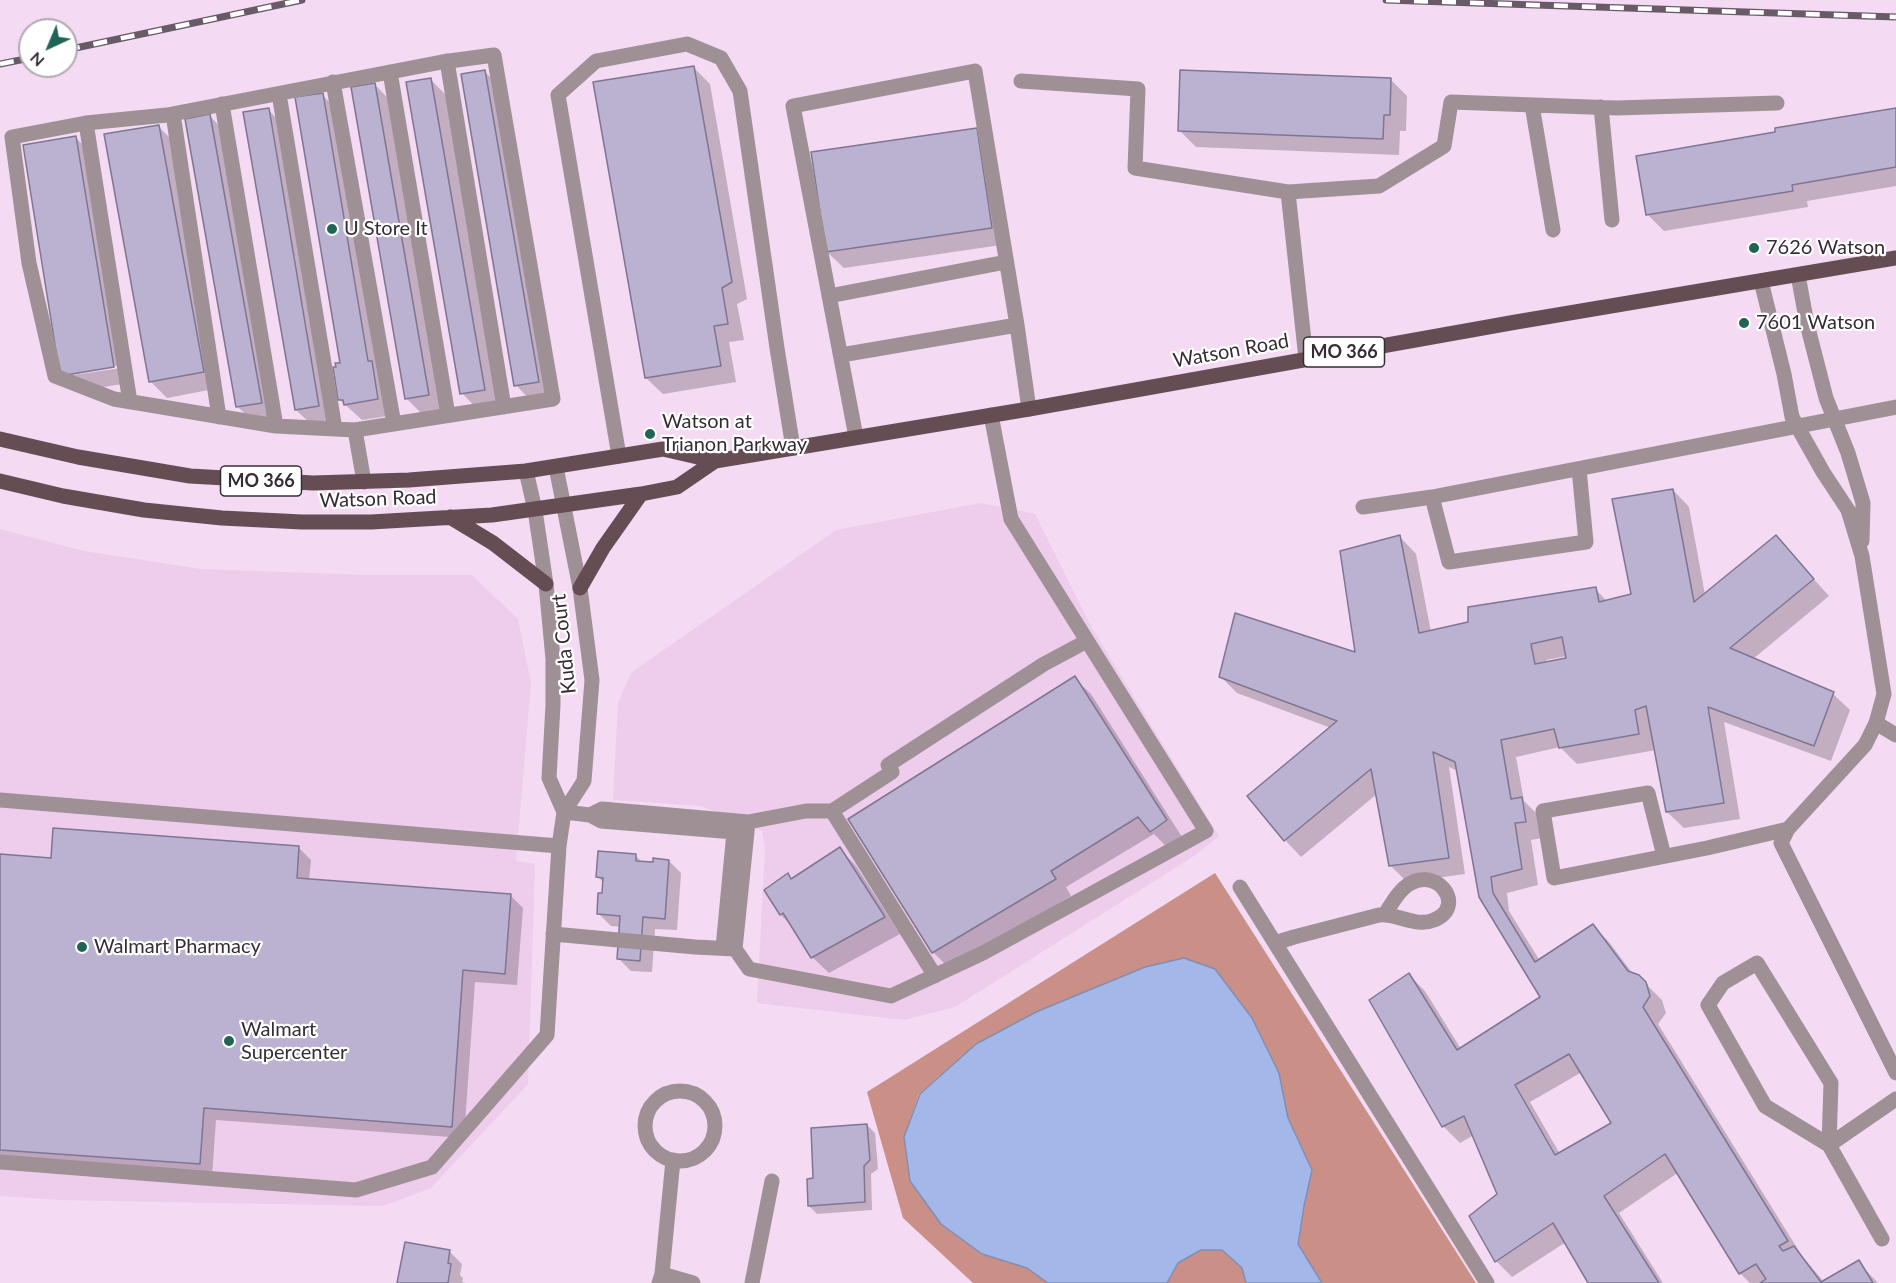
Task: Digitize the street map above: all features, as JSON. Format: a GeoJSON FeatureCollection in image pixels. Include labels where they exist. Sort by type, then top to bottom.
{"type":"FeatureCollection","features":[{"type":"Feature","properties":{"kind":"main road","name":"Watson Road"},"geometry":{"type":"LineString","coordinates":[[0,439],[78,458],[190,476],[313,483],[364,482],[526,471],[663,449],[715,461],[991,416],[1306,359],[1896,258]]}},
{"type":"Feature","properties":{"kind":"main road","name":"Watson Road"},"geometry":{"type":"LineString","coordinates":[[0,481],[63,496],[144,510],[222,518],[302,522],[371,522],[535,510],[640,494],[676,487],[715,461]]}},
{"type":"Feature","properties":{"kind":"main road"},"geometry":{"type":"LineString","coordinates":[[580,588],[603,548],[640,494]]}},
{"type":"Feature","properties":{"kind":"main road"},"geometry":{"type":"LineString","coordinates":[[450,517],[494,543],[546,584]]}},
{"type":"Feature","properties":{"kind":"street"},"geometry":{"type":"LineString","coordinates":[[619,456],[558,95],[596,61],[687,44],[721,58],[740,91],[793,448]]}},
{"type":"Feature","properties":{"kind":"street"},"geometry":{"type":"LineString","coordinates":[[494,55],[553,399],[355,430],[276,426],[130,402],[114,399],[55,376],[29,263],[12,137],[86,123],[173,114],[447,61],[494,55]]}},
{"type":"Feature","properties":{"kind":"street"},"geometry":{"type":"LineString","coordinates":[[447,61],[504,406]]}},
{"type":"Feature","properties":{"kind":"street"},"geometry":{"type":"LineString","coordinates":[[856,437],[793,106],[975,71],[1029,409]]}},
{"type":"Feature","properties":{"kind":"street"},"geometry":{"type":"LineString","coordinates":[[390,72],[448,416]]}},
{"type":"Feature","properties":{"kind":"street"},"geometry":{"type":"LineString","coordinates":[[1021,81],[1138,89],[1135,168],[1288,192],[1379,186],[1444,146],[1451,102],[1601,107],[1776,103]]}},
{"type":"Feature","properties":{"kind":"street"},"geometry":{"type":"LineString","coordinates":[[333,82],[394,424]]}},
{"type":"Feature","properties":{"kind":"street"},"geometry":{"type":"LineString","coordinates":[[279,94],[335,429]]}},
{"type":"Feature","properties":{"kind":"street"},"geometry":{"type":"LineString","coordinates":[[222,104],[276,426]]}},
{"type":"Feature","properties":{"kind":"street"},"geometry":{"type":"LineString","coordinates":[[1533,105],[1553,230]]}},
{"type":"Feature","properties":{"kind":"street"},"geometry":{"type":"LineString","coordinates":[[1601,107],[1612,220]]}},
{"type":"Feature","properties":{"kind":"street"},"geometry":{"type":"LineString","coordinates":[[173,114],[219,417]]}},
{"type":"Feature","properties":{"kind":"street"},"geometry":{"type":"LineString","coordinates":[[86,123],[130,402]]}},
{"type":"Feature","properties":{"kind":"street"},"geometry":{"type":"LineString","coordinates":[[1288,192],[1306,359]]}},
{"type":"Feature","properties":{"kind":"street"},"geometry":{"type":"LineString","coordinates":[[830,297],[1006,262]]}},
{"type":"Feature","properties":{"kind":"street"},"geometry":{"type":"LineString","coordinates":[[1798,274],[1809,335],[1826,398],[1848,453],[1863,503],[1862,556]]}},
{"type":"Feature","properties":{"kind":"street"},"geometry":{"type":"LineString","coordinates":[[1761,281],[1792,417],[1823,472],[1848,510],[1862,556],[1884,694],[1876,723],[1865,744],[1788,829],[1781,843],[1896,1073]]}},
{"type":"Feature","properties":{"kind":"street"},"geometry":{"type":"LineString","coordinates":[[841,355],[1017,325]]}},
{"type":"Feature","properties":{"kind":"street"},"geometry":{"type":"LineString","coordinates":[[1363,507],[1432,498],[1896,407]]}},
{"type":"Feature","properties":{"kind":"street"},"geometry":{"type":"LineString","coordinates":[[553,934],[729,949],[749,969],[891,996],[982,953],[1206,831],[1011,519],[991,416]]}},
{"type":"Feature","properties":{"kind":"street"},"geometry":{"type":"LineString","coordinates":[[355,430],[364,482]]}},
{"type":"Feature","properties":{"kind":"street","name":"Kuda Court"},"geometry":{"type":"LineString","coordinates":[[0,1162],[356,1190],[432,1167],[547,1035],[559,846],[564,812],[584,781],[592,680],[580,588],[556,466]]}},
{"type":"Feature","properties":{"kind":"street"},"geometry":{"type":"LineString","coordinates":[[1432,498],[1449,562],[1586,542],[1579,469]]}},
{"type":"Feature","properties":{"kind":"street","name":"Kuda Court"},"geometry":{"type":"LineString","coordinates":[[526,471],[535,510],[546,584],[553,659],[549,778],[564,812]]}},
{"type":"Feature","properties":{"kind":"street"},"geometry":{"type":"LineString","coordinates":[[564,812],[590,814],[602,809],[748,822],[806,811],[832,812],[892,772],[888,765],[1044,664],[1087,641]]}},
{"type":"Feature","properties":{"kind":"street"},"geometry":{"type":"LineString","coordinates":[[1876,723],[1896,735]]}},
{"type":"Feature","properties":{"kind":"street"},"geometry":{"type":"LineString","coordinates":[[1664,856],[1648,793],[1543,811],[1554,878],[1707,848],[1788,829]]}},
{"type":"Feature","properties":{"kind":"street"},"geometry":{"type":"LineString","coordinates":[[0,800],[559,846]]}},
{"type":"Feature","properties":{"kind":"street"},"geometry":{"type":"LineString","coordinates":[[832,812],[935,976]]}},
{"type":"Feature","properties":{"kind":"street"},"geometry":{"type":"LineString","coordinates":[[590,814],[601,821],[734,832],[729,949]]}},
{"type":"Feature","properties":{"kind":"street"},"geometry":{"type":"LineString","coordinates":[[729,949],[748,822]]}},
{"type":"Feature","properties":{"kind":"street"},"geometry":{"type":"LineString","coordinates":[[1240,887],[1486,1283]]}},
{"type":"Feature","properties":{"kind":"street"},"geometry":{"type":"LineString","coordinates":[[1275,943],[1385,914]]}},
{"type":"Feature","properties":{"kind":"street"},"geometry":{"type":"LineString","coordinates":[[1829,1145],[1831,1083],[1756,963],[1723,983],[1708,1005],[1765,1106],[1829,1145],[1882,1239]]}},
{"type":"Feature","properties":{"kind":"street"},"geometry":{"type":"LineString","coordinates":[[669,1092],[692,1093],[702,1098],[710,1107],[715,1130],[712,1141],[695,1157],[673,1160],[654,1148],[648,1138],[647,1116],[651,1106],[669,1092]]}},
{"type":"Feature","properties":{"kind":"street"},"geometry":{"type":"LineString","coordinates":[[1829,1145],[1896,1099]]}},
{"type":"Feature","properties":{"kind":"street"},"geometry":{"type":"LineString","coordinates":[[673,1160],[661,1278],[693,1283]]}},
{"type":"Feature","properties":{"kind":"street"},"geometry":{"type":"LineString","coordinates":[[752,1283],[772,1181]]}},
{"type":"Feature","properties":{"kind":"shaded area"},"geometry":{"type":"Polygon","coordinates":[[[981,503],[1035,514],[1092,628],[1219,836],[1194,856],[955,1007],[904,1020],[757,1003],[765,846],[762,831],[701,806],[613,800],[618,703],[627,682],[632,672],[836,530],[981,503]]]}},
{"type":"Feature","properties":{"kind":"shaded area"},"geometry":{"type":"Polygon","coordinates":[[[0,529],[84,551],[201,569],[364,575],[472,575],[518,619],[531,683],[516,861],[535,864],[528,1084],[431,1188],[383,1206],[59,1200],[0,1196],[0,529]]]}},
{"type":"Feature","properties":{"kind":"shaded area"},"geometry":{"type":"Polygon","coordinates":[[[1215,873],[1476,1283],[1322,1283],[1298,1244],[1312,1170],[1288,1118],[1279,1073],[1252,1018],[1215,969],[1184,959],[1145,967],[976,1044],[919,1094],[904,1137],[981,1254],[1028,1268],[1048,1283],[973,1283],[903,1218],[867,1092],[1215,873]]]}},
{"type":"Feature","properties":{"kind":"shaded area"},"geometry":{"type":"Polygon","coordinates":[[[1201,1250],[1222,1250],[1242,1268],[1246,1283],[1167,1283],[1178,1263],[1201,1250]]]}},
{"type":"Feature","properties":{"kind":"water"},"geometry":{"type":"Polygon","coordinates":[[[1184,958],[1215,969],[1252,1018],[1279,1073],[1288,1118],[1312,1170],[1298,1244],[1322,1283],[1246,1283],[1242,1268],[1222,1250],[1201,1250],[1178,1263],[1167,1283],[1048,1283],[1027,1268],[982,1254],[941,1224],[910,1181],[904,1137],[920,1094],[976,1044],[1036,1012],[1145,967],[1184,958]]]}},
{"type":"Feature","properties":{"kind":"building"},"geometry":{"type":"Polygon","coordinates":[[[694,66],[732,282],[722,288],[728,324],[714,326],[721,366],[645,378],[593,82],[694,66]]]}},
{"type":"Feature","properties":{"kind":"building"},"geometry":{"type":"Polygon","coordinates":[[[485,70],[539,382],[514,386],[461,74],[485,70]]]}},
{"type":"Feature","properties":{"kind":"building"},"geometry":{"type":"Polygon","coordinates":[[[1180,70],[1391,78],[1390,115],[1384,115],[1383,139],[1178,131],[1180,70]]]}},
{"type":"Feature","properties":{"kind":"building"},"geometry":{"type":"Polygon","coordinates":[[[431,78],[485,390],[460,394],[406,82],[431,78]]]}},
{"type":"Feature","properties":{"kind":"building"},"geometry":{"type":"Polygon","coordinates":[[[375,83],[429,395],[405,399],[351,87],[375,83]]]}},
{"type":"Feature","properties":{"kind":"building","name":"U Store It"},"geometry":{"type":"Polygon","coordinates":[[[323,93],[368,361],[372,361],[378,399],[344,405],[343,400],[338,400],[333,367],[336,367],[335,363],[340,363],[295,97],[323,93]]]}},
{"type":"Feature","properties":{"kind":"building"},"geometry":{"type":"Polygon","coordinates":[[[269,108],[319,406],[295,410],[243,112],[269,108]]]}},
{"type":"Feature","properties":{"kind":"building"},"geometry":{"type":"Polygon","coordinates":[[[1896,108],[1896,167],[1792,185],[1793,191],[1646,215],[1636,156],[1775,132],[1775,128],[1896,108]]]}},
{"type":"Feature","properties":{"kind":"building"},"geometry":{"type":"Polygon","coordinates":[[[210,114],[262,403],[236,407],[185,119],[210,114]]]}},
{"type":"Feature","properties":{"kind":"building"},"geometry":{"type":"Polygon","coordinates":[[[159,125],[204,372],[149,382],[104,134],[159,125]]]}},
{"type":"Feature","properties":{"kind":"building"},"geometry":{"type":"Polygon","coordinates":[[[977,128],[992,228],[826,252],[811,152],[977,128]]]}},
{"type":"Feature","properties":{"kind":"building"},"geometry":{"type":"Polygon","coordinates":[[[76,136],[114,367],[60,376],[23,145],[76,136]]]}},
{"type":"Feature","properties":{"kind":"building"},"geometry":{"type":"Polygon","coordinates":[[[1673,489],[1694,602],[1776,535],[1814,579],[1730,648],[1834,692],[1814,746],[1708,707],[1724,803],[1666,812],[1646,706],[1635,710],[1639,734],[1559,748],[1554,729],[1501,740],[1511,799],[1522,797],[1526,822],[1515,823],[1522,869],[1491,877],[1493,893],[1535,962],[1593,924],[1628,971],[1639,975],[1646,982],[1650,996],[1643,1007],[1788,1241],[1779,1246],[1783,1251],[1794,1246],[1821,1282],[1859,1260],[1873,1283],[1760,1283],[1766,1279],[1756,1264],[1739,1274],[1665,1154],[1604,1196],[1659,1283],[1588,1283],[1553,1223],[1495,1262],[1469,1216],[1497,1194],[1464,1116],[1442,1127],[1369,1000],[1409,973],[1457,1050],[1540,997],[1479,897],[1455,762],[1433,752],[1449,858],[1389,866],[1371,769],[1284,841],[1247,796],[1337,721],[1219,677],[1235,613],[1355,652],[1340,551],[1400,535],[1419,633],[1468,622],[1468,607],[1596,587],[1599,602],[1631,594],[1612,499],[1673,489]],[[1562,637],[1531,644],[1535,664],[1566,658],[1562,637]],[[1569,1054],[1515,1085],[1555,1155],[1611,1123],[1569,1054]]]}},
{"type":"Feature","properties":{"kind":"building"},"geometry":{"type":"Polygon","coordinates":[[[1075,676],[1167,820],[1150,832],[1138,817],[1051,871],[1056,879],[932,953],[848,819],[1075,676]]]}},
{"type":"Feature","properties":{"kind":"building","name":"Walmart Supercenter"},"geometry":{"type":"Polygon","coordinates":[[[53,828],[299,846],[297,878],[511,894],[505,974],[463,970],[452,1127],[204,1108],[200,1164],[0,1150],[0,854],[51,858],[53,828]]]}},
{"type":"Feature","properties":{"kind":"building"},"geometry":{"type":"Polygon","coordinates":[[[840,847],[885,917],[811,958],[783,913],[780,915],[764,890],[788,873],[791,879],[840,847]]]}},
{"type":"Feature","properties":{"kind":"building"},"geometry":{"type":"Polygon","coordinates":[[[598,851],[636,854],[636,861],[653,862],[653,858],[669,860],[665,919],[643,917],[640,961],[617,959],[620,916],[597,914],[598,893],[602,893],[603,878],[596,877],[598,851]]]}},
{"type":"Feature","properties":{"kind":"building"},"geometry":{"type":"Polygon","coordinates":[[[867,1124],[870,1160],[864,1166],[865,1202],[808,1206],[807,1179],[813,1178],[811,1128],[867,1124]]]}},
{"type":"Feature","properties":{"kind":"building"},"geometry":{"type":"Polygon","coordinates":[[[405,1242],[450,1250],[448,1263],[451,1264],[448,1283],[397,1283],[405,1242]]]}},
{"type":"Feature","properties":{"kind":"railway"},"geometry":{"type":"LineString","coordinates":[[78,47],[302,0]]}},
{"type":"Feature","properties":{"kind":"railway"},"geometry":{"type":"LineString","coordinates":[[1386,0],[1896,17]]}},
{"type":"Feature","properties":{"kind":"railway"},"geometry":{"type":"LineString","coordinates":[[0,64],[18,60]]}},
{"type":"Feature","properties":{"kind":"place","name":"U Store It"},"geometry":{"type":"Point","coordinates":[332,229]}},
{"type":"Feature","properties":{"kind":"place","name":"7626 Watson"},"geometry":{"type":"Point","coordinates":[1754,248]}},
{"type":"Feature","properties":{"kind":"place","name":"7601 Watson"},"geometry":{"type":"Point","coordinates":[1744,323]}},
{"type":"Feature","properties":{"kind":"place","name":"Watson at Trianon Parkway"},"geometry":{"type":"Point","coordinates":[650,434]}},
{"type":"Feature","properties":{"kind":"place","name":"Walmart Pharmacy"},"geometry":{"type":"Point","coordinates":[82,947]}},
{"type":"Feature","properties":{"kind":"place","name":"Walmart Supercenter"},"geometry":{"type":"Point","coordinates":[229,1041]}}]}
